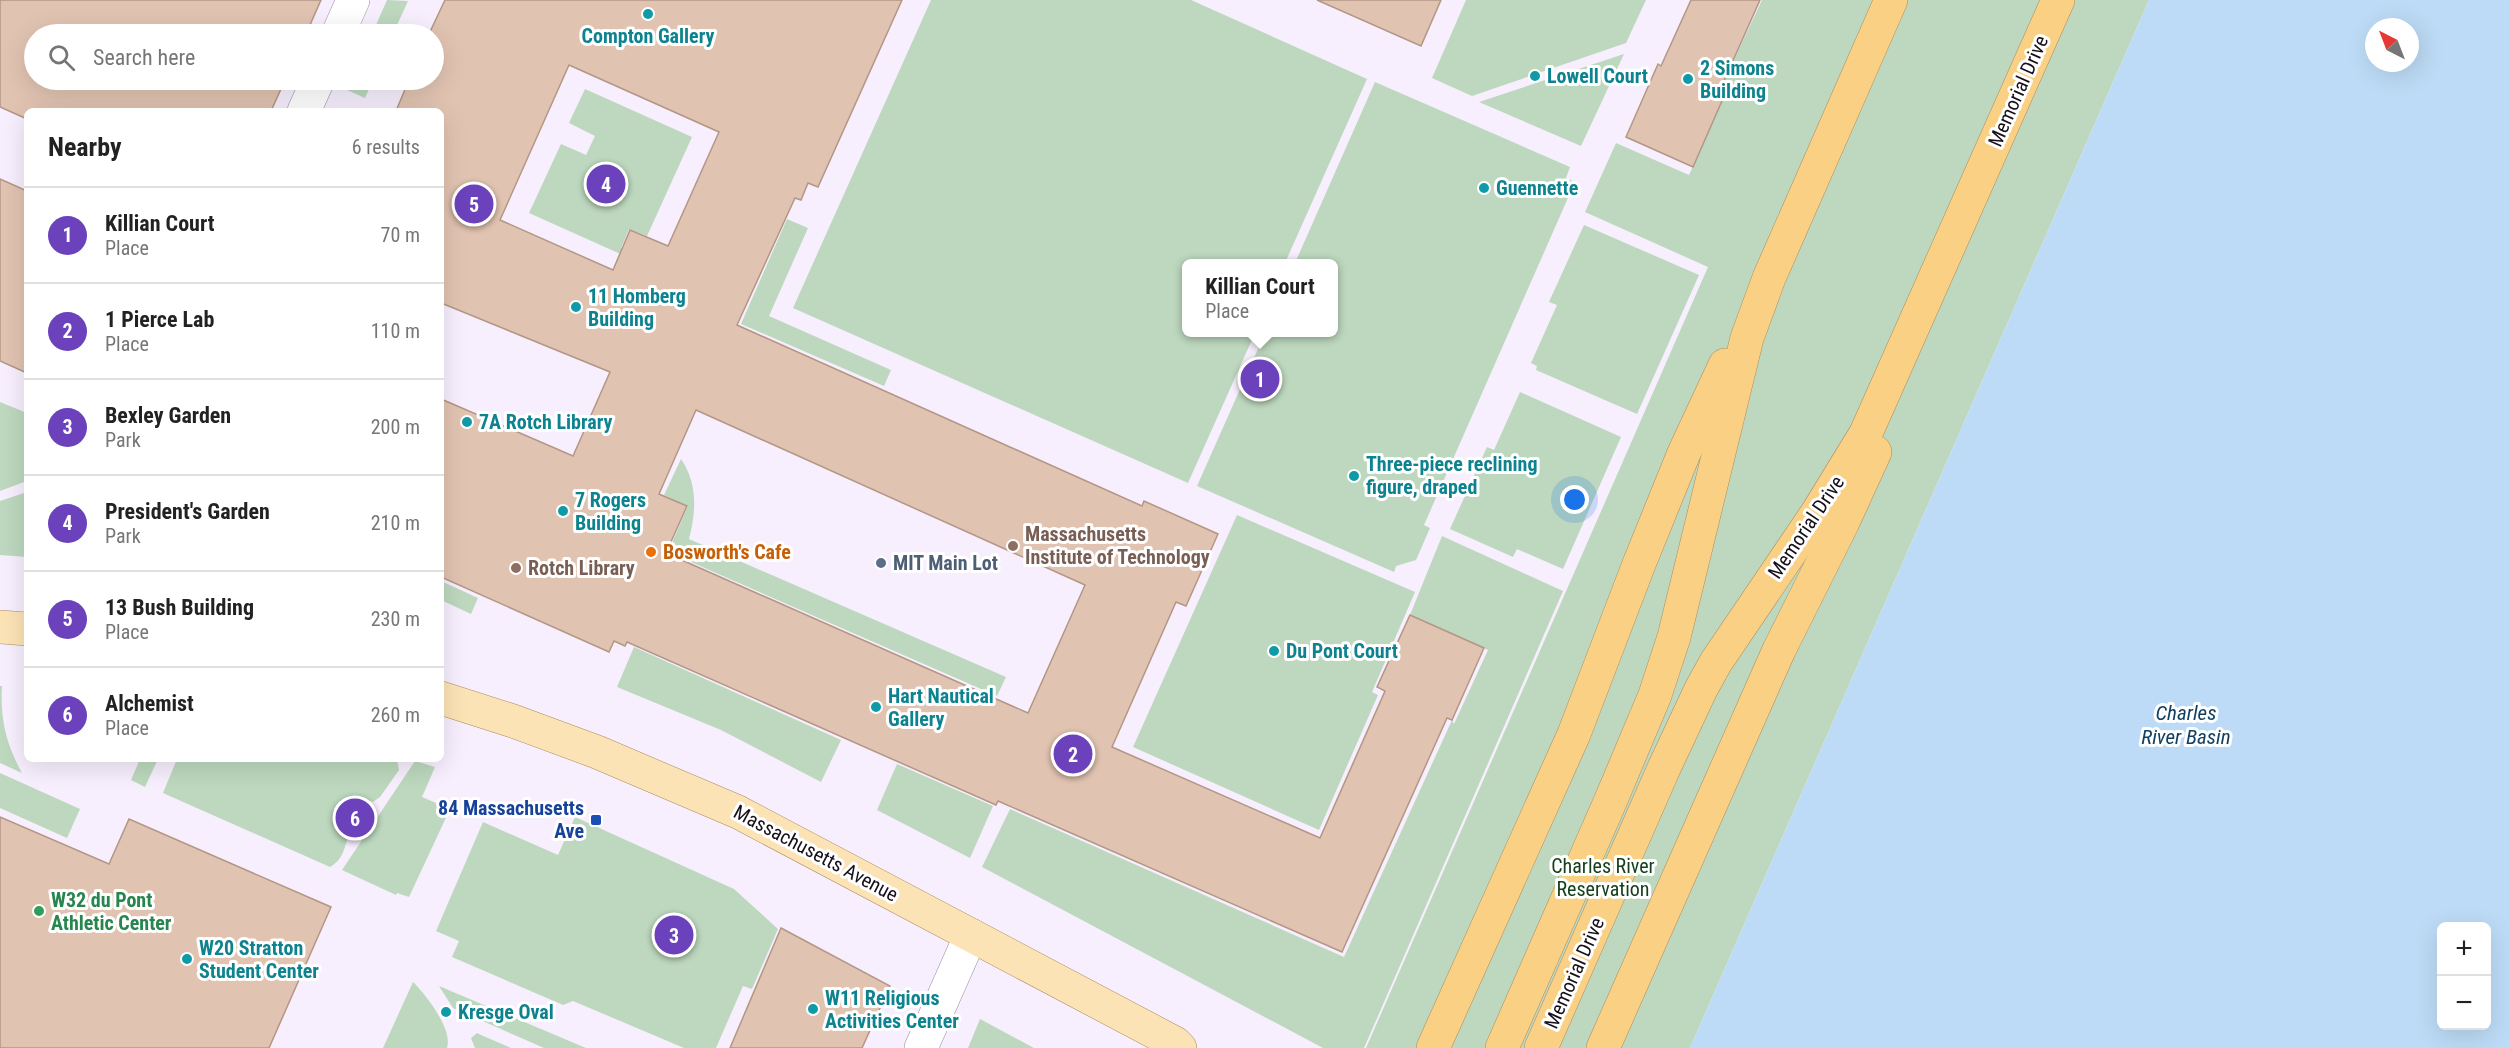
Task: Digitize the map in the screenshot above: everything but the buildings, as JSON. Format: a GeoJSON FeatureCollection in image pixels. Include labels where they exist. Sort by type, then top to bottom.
{"type":"FeatureCollection","features":[{"type":"Feature","properties":{"kind":"highway","name":"Memorial Drive"},"geometry":{"type":"LineString","coordinates":[[1502,1048],[1633,750],[1665,667],[1747,338],[1769,278],[1891,0]]}},
{"type":"Feature","properties":{"kind":"highway","name":"Memorial Drive"},"geometry":{"type":"LineString","coordinates":[[1541,1048],[1689,713],[1716,662],[1851,459],[1878,408],[2058,0]]}},
{"type":"Feature","properties":{"kind":"highway"},"geometry":{"type":"LineString","coordinates":[[1603,1048],[1771,668],[1871,461],[1939,272]]}},
{"type":"Feature","properties":{"kind":"highway"},"geometry":{"type":"LineString","coordinates":[[1433,1048],[1574,734],[1684,453],[1733,347],[1769,278]]}},
{"type":"Feature","properties":{"kind":"main road"},"geometry":{"type":"LineString","coordinates":[[0,627],[24,629]]}},
{"type":"Feature","properties":{"kind":"main road","name":"Massachusetts Avenue"},"geometry":{"type":"LineString","coordinates":[[444,699],[597,752],[738,812],[1185,1046]]}},
{"type":"Feature","properties":{"kind":"street"},"geometry":{"type":"LineString","coordinates":[[342,24],[353,0]]}},
{"type":"Feature","properties":{"kind":"street"},"geometry":{"type":"LineString","coordinates":[[305,108],[313,90]]}},
{"type":"Feature","properties":{"kind":"street"},"geometry":{"type":"LineString","coordinates":[[921,1048],[971,935]]}},
{"type":"Feature","properties":{"kind":"shaded area","name":"Massachusetts Institute of Technology"},"geometry":{"type":"Polygon","coordinates":[[[0,0],[1827,0],[1366,1048],[0,1048],[0,0]]]}},
{"type":"Feature","properties":{"kind":"green space"},"geometry":{"type":"Polygon","coordinates":[[[387,0],[408,1],[398,24],[376,24],[387,0]]]}},
{"type":"Feature","properties":{"kind":"green space"},"geometry":{"type":"Polygon","coordinates":[[[931,0],[1191,0],[1367,79],[1287,259],[1182,259],[1182,337],[1253,337],[1188,483],[793,308],[931,0]]]}},
{"type":"Feature","properties":{"kind":"green space"},"geometry":{"type":"Polygon","coordinates":[[[1466,0],[1646,0],[1626,43],[1472,96],[1432,78],[1466,0]]]}},
{"type":"Feature","properties":{"kind":"green space","name":"Charles River Reservation"},"geometry":{"type":"Polygon","coordinates":[[[1762,0],[2149,0],[1690,1048],[1366,1048],[1708,267],[1585,212],[1616,143],[1689,175],[1725,95],[1719,92],[1762,0]]]}},
{"type":"Feature","properties":{"kind":"green space"},"geometry":{"type":"Polygon","coordinates":[[[1624,54],[1581,146],[1479,102],[1624,54]]]}},
{"type":"Feature","properties":{"kind":"green space"},"geometry":{"type":"Polygon","coordinates":[[[1375,82],[1570,167],[1566,178],[1575,182],[1424,525],[1430,528],[1416,560],[1396,566],[1394,572],[1197,486],[1263,337],[1338,337],[1338,259],[1297,259],[1375,82]]]}},
{"type":"Feature","properties":{"kind":"green space"},"geometry":{"type":"Polygon","coordinates":[[[585,89],[692,137],[647,236],[629,229],[621,248],[639,256],[636,261],[529,213],[561,144],[586,155],[595,136],[569,123],[585,89]]]}},
{"type":"Feature","properties":{"kind":"green space"},"geometry":{"type":"Polygon","coordinates":[[[347,90],[369,90],[365,98],[347,90]]]}},
{"type":"Feature","properties":{"kind":"green space"},"geometry":{"type":"Polygon","coordinates":[[[787,219],[808,228],[769,316],[891,370],[884,386],[741,324],[787,219]]]}},
{"type":"Feature","properties":{"kind":"green space"},"geometry":{"type":"Polygon","coordinates":[[[1584,225],[1699,275],[1637,414],[1536,370],[1537,366],[1531,363],[1557,305],[1549,302],[1584,225]]]}},
{"type":"Feature","properties":{"kind":"green space"},"geometry":{"type":"Polygon","coordinates":[[[1520,392],[1621,437],[1563,569],[1517,549],[1513,557],[1450,529],[1487,447],[1494,450],[1520,392]]]}},
{"type":"Feature","properties":{"kind":"green space"},"geometry":{"type":"Polygon","coordinates":[[[0,402],[24,412],[24,482],[0,491],[0,402]]]}},
{"type":"Feature","properties":{"kind":"green space"},"geometry":{"type":"Polygon","coordinates":[[[681,459],[690,478],[694,498],[689,539],[1006,677],[997,696],[668,552],[688,506],[664,495],[681,459]]]}},
{"type":"Feature","properties":{"kind":"green space"},"geometry":{"type":"Polygon","coordinates":[[[24,493],[24,557],[0,555],[0,501],[24,493]]]}},
{"type":"Feature","properties":{"kind":"green space","name":"Du Pont Court"},"geometry":{"type":"Polygon","coordinates":[[[1237,515],[1415,592],[1372,692],[1378,695],[1319,830],[1133,747],[1237,515]]]}},
{"type":"Feature","properties":{"kind":"green space"},"geometry":{"type":"Polygon","coordinates":[[[1442,536],[1563,591],[1364,1048],[1323,1048],[982,867],[1010,809],[1344,957],[1452,720],[1454,724],[1488,650],[1410,615],[1442,536]]]}},
{"type":"Feature","properties":{"kind":"green space"},"geometry":{"type":"Polygon","coordinates":[[[444,582],[478,598],[471,614],[444,601],[444,582]]]}},
{"type":"Feature","properties":{"kind":"green space"},"geometry":{"type":"Polygon","coordinates":[[[634,647],[841,740],[821,782],[721,730],[617,687],[634,647]]]}},
{"type":"Feature","properties":{"kind":"green space"},"geometry":{"type":"Polygon","coordinates":[[[0,686],[2,686],[5,731],[22,773],[0,763],[0,686]]]}},
{"type":"Feature","properties":{"kind":"green space"},"geometry":{"type":"Polygon","coordinates":[[[139,762],[157,762],[145,787],[131,780],[139,762]]]}},
{"type":"Feature","properties":{"kind":"green space"},"geometry":{"type":"Polygon","coordinates":[[[176,762],[398,762],[399,770],[380,797],[373,802],[353,798],[336,805],[334,819],[347,840],[339,859],[330,867],[163,793],[176,762]]]}},
{"type":"Feature","properties":{"kind":"green space"},"geometry":{"type":"Polygon","coordinates":[[[414,762],[435,767],[422,797],[450,809],[409,897],[397,893],[396,895],[342,870],[414,762]]]}},
{"type":"Feature","properties":{"kind":"green space"},"geometry":{"type":"Polygon","coordinates":[[[897,764],[993,806],[970,858],[877,810],[897,764]]]}},
{"type":"Feature","properties":{"kind":"green space"},"geometry":{"type":"Polygon","coordinates":[[[0,773],[80,809],[67,838],[0,808],[0,773]]]}},
{"type":"Feature","properties":{"kind":"green space"},"geometry":{"type":"Polygon","coordinates":[[[575,817],[734,889],[778,929],[752,989],[743,986],[716,1048],[684,1048],[573,1001],[563,1005],[452,957],[459,941],[436,931],[483,822],[558,855],[575,817]]]}},
{"type":"Feature","properties":{"kind":"green space"},"geometry":{"type":"Polygon","coordinates":[[[413,982],[425,995],[442,1022],[448,1040],[447,1048],[383,1048],[413,982]]]}},
{"type":"Feature","properties":{"kind":"green space"},"geometry":{"type":"Polygon","coordinates":[[[439,986],[586,1048],[544,1048],[453,1008],[439,986]]]}},
{"type":"Feature","properties":{"kind":"green space"},"geometry":{"type":"Polygon","coordinates":[[[980,1019],[1034,1048],[968,1048],[980,1019]]]}},
{"type":"Feature","properties":{"kind":"green space"},"geometry":{"type":"Polygon","coordinates":[[[477,1033],[511,1048],[475,1048],[471,1038],[477,1033]]]}},
{"type":"Feature","properties":{"kind":"water","name":"Charles River Basin"},"geometry":{"type":"Polygon","coordinates":[[[2149,0],[2509,0],[2509,1048],[1690,1048],[2149,0]]]}},
{"type":"Feature","properties":{"kind":"place","name":"Compton Gallery"},"geometry":{"type":"Point","coordinates":[648,14]}},
{"type":"Feature","properties":{"kind":"place","name":"Lowell Court"},"geometry":{"type":"Point","coordinates":[1535,76]}},
{"type":"Feature","properties":{"kind":"place","name":"2 Simons Building"},"geometry":{"type":"Point","coordinates":[1688,79]}},
{"type":"Feature","properties":{"kind":"place","name":"President's Garden"},"geometry":{"type":"Point","coordinates":[606,184]}},
{"type":"Feature","properties":{"kind":"place","name":"Guennette"},"geometry":{"type":"Point","coordinates":[1484,188]}},
{"type":"Feature","properties":{"kind":"place","name":"13 Bush Building"},"geometry":{"type":"Point","coordinates":[474,204]}},
{"type":"Feature","properties":{"kind":"place","name":"11 Homberg Building"},"geometry":{"type":"Point","coordinates":[576,307]}},
{"type":"Feature","properties":{"kind":"place","name":"Killian Court"},"geometry":{"type":"Point","coordinates":[1260,379]}},
{"type":"Feature","properties":{"kind":"place","name":"7A Rotch Library"},"geometry":{"type":"Point","coordinates":[467,422]}},
{"type":"Feature","properties":{"kind":"place","name":"Three-piece reclining figure, draped"},"geometry":{"type":"Point","coordinates":[1354,476]}},
{"type":"Feature","properties":{"kind":"place","name":"7 Rogers Building"},"geometry":{"type":"Point","coordinates":[563,511]}},
{"type":"Feature","properties":{"kind":"place","name":"Massachusetts Institute of Technology"},"geometry":{"type":"Point","coordinates":[1013,546]}},
{"type":"Feature","properties":{"kind":"place","name":"Bosworth's Cafe"},"geometry":{"type":"Point","coordinates":[651,552]}},
{"type":"Feature","properties":{"kind":"place","name":"MIT Main Lot"},"geometry":{"type":"Point","coordinates":[881,563]}},
{"type":"Feature","properties":{"kind":"place","name":"Rotch Library"},"geometry":{"type":"Point","coordinates":[516,568]}},
{"type":"Feature","properties":{"kind":"place","name":"Du Pont Court"},"geometry":{"type":"Point","coordinates":[1274,651]}},
{"type":"Feature","properties":{"kind":"place","name":"Hart Nautical Gallery"},"geometry":{"type":"Point","coordinates":[876,707]}},
{"type":"Feature","properties":{"kind":"place","name":"1 Pierce Lab"},"geometry":{"type":"Point","coordinates":[1073,754]}},
{"type":"Feature","properties":{"kind":"place","name":"Alchemist"},"geometry":{"type":"Point","coordinates":[355,818]}},
{"type":"Feature","properties":{"kind":"place","name":"84 Massachusetts Ave"},"geometry":{"type":"Point","coordinates":[596,820]}},
{"type":"Feature","properties":{"kind":"place","name":"W32 du Pont Athletic Center"},"geometry":{"type":"Point","coordinates":[39,911]}},
{"type":"Feature","properties":{"kind":"place","name":"Bexley Garden"},"geometry":{"type":"Point","coordinates":[674,935]}},
{"type":"Feature","properties":{"kind":"place","name":"W20 Stratton Student Center"},"geometry":{"type":"Point","coordinates":[187,959]}},
{"type":"Feature","properties":{"kind":"place","name":"W11 Religious Activities Center"},"geometry":{"type":"Point","coordinates":[813,1009]}},
{"type":"Feature","properties":{"kind":"place","name":"Kresge Oval"},"geometry":{"type":"Point","coordinates":[446,1012]}}]}
